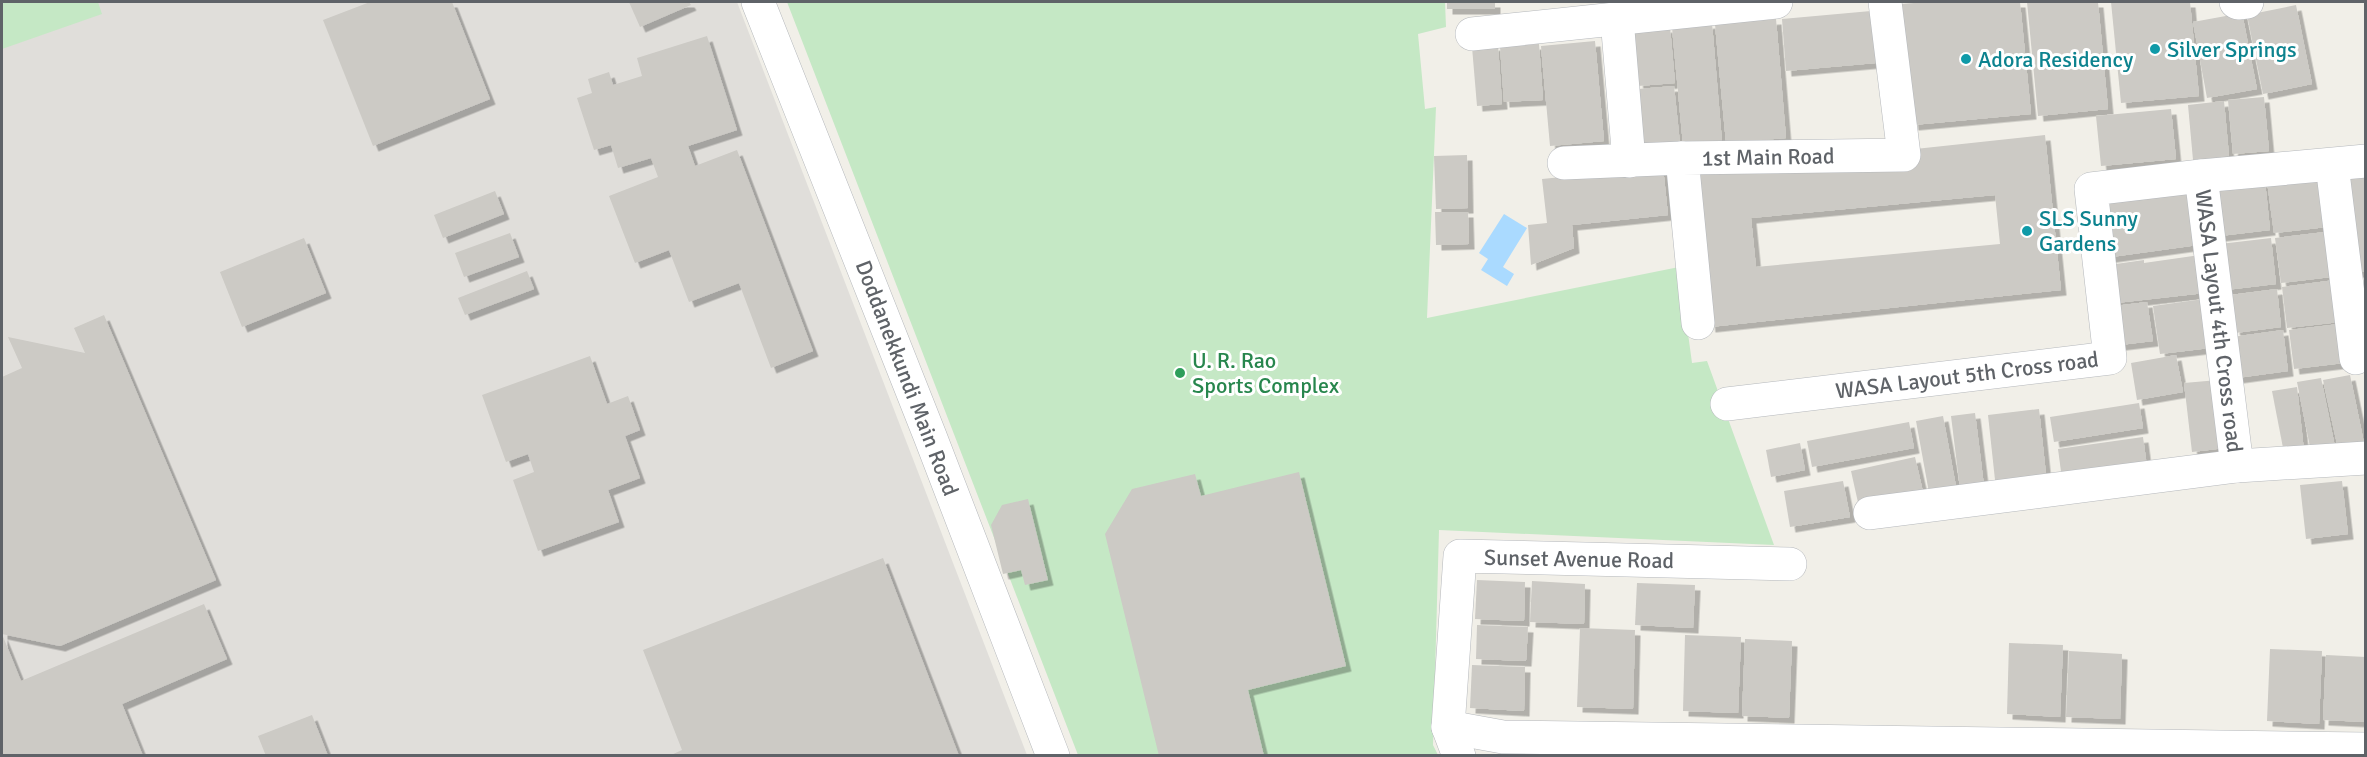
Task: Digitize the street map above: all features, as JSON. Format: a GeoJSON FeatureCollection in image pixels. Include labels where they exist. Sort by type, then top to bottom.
{"type":"FeatureCollection","features":[{"type":"Feature","properties":{"kind":"street","name":"Doddanekkundi Main Road"},"geometry":{"type":"LineString","coordinates":[[758,2],[926,425],[1053,756]]}},
{"type":"Feature","properties":{"kind":"street"},"geometry":{"type":"LineString","coordinates":[[1472,34],[1776,2]]}},
{"type":"Feature","properties":{"kind":"street","name":"1st Main Road"},"geometry":{"type":"LineString","coordinates":[[1698,323],[1682,158],[1904,155],[1885,2]]}},
{"type":"Feature","properties":{"kind":"street"},"geometry":{"type":"LineString","coordinates":[[2236,2],[2247,2]]}},
{"type":"Feature","properties":{"kind":"street"},"geometry":{"type":"LineString","coordinates":[[1617,19],[1629,161]]}},
{"type":"Feature","properties":{"kind":"street"},"geometry":{"type":"LineString","coordinates":[[1564,163],[1682,158]]}},
{"type":"Feature","properties":{"kind":"street"},"geometry":{"type":"LineString","coordinates":[[2201,176],[2366,161]]}},
{"type":"Feature","properties":{"kind":"street"},"geometry":{"type":"LineString","coordinates":[[2332,165],[2356,358]]}},
{"type":"Feature","properties":{"kind":"street","name":"WASA Layout 5th Cross road"},"geometry":{"type":"LineString","coordinates":[[1726,404],[2110,358],[2091,189],[2201,176]]}},
{"type":"Feature","properties":{"kind":"street","name":"WASA Layout 4th Cross road"},"geometry":{"type":"LineString","coordinates":[[2201,176],[2237,466]]}},
{"type":"Feature","properties":{"kind":"street"},"geometry":{"type":"LineString","coordinates":[[1870,513],[2237,466],[2366,458]]}},
{"type":"Feature","properties":{"kind":"street","name":"Sunset Avenue Road"},"geometry":{"type":"LineString","coordinates":[[1454,741],[1460,556],[1790,564]]}},
{"type":"Feature","properties":{"kind":"street"},"geometry":{"type":"LineString","coordinates":[[1454,741],[1503,737],[2226,751],[2366,749]]}},
{"type":"Feature","properties":{"kind":"shaded area"},"geometry":{"type":"Polygon","coordinates":[[[2,2],[737,2],[1027,755],[2,755],[2,2]]]}},
{"type":"Feature","properties":{"kind":"green space"},"geometry":{"type":"Polygon","coordinates":[[[2,2],[98,2],[102,14],[2,49],[2,2]]]}},
{"type":"Feature","properties":{"kind":"green space","name":"U. R. Rao Sports Complex"},"geometry":{"type":"Polygon","coordinates":[[[787,2],[1445,2],[1446,27],[1418,34],[1425,109],[1436,107],[1427,318],[1679,267],[1692,363],[1707,361],[1774,545],[1439,530],[1433,745],[1438,755],[1078,755],[787,2]]]}},
{"type":"Feature","properties":{"kind":"water"},"geometry":{"type":"Polygon","coordinates":[[[1504,214],[1527,228],[1503,267],[1514,274],[1507,286],[1481,270],[1488,259],[1479,253],[1504,214]]]}},
{"type":"Feature","properties":{"kind":"building"},"geometry":{"type":"Polygon","coordinates":[[[370,2],[452,2],[490,99],[373,146],[323,20],[370,2]]]}},
{"type":"Feature","properties":{"kind":"building"},"geometry":{"type":"Polygon","coordinates":[[[629,2],[689,2],[691,5],[640,27],[629,2]]]}},
{"type":"Feature","properties":{"kind":"building"},"geometry":{"type":"Polygon","coordinates":[[[1447,2],[1495,2],[1495,9],[1447,9],[1447,2]]]}},
{"type":"Feature","properties":{"kind":"building","name":"Adora Residency"},"geometry":{"type":"Polygon","coordinates":[[[2020,2],[2031,114],[1913,125],[1901,4],[2020,2]]]}},
{"type":"Feature","properties":{"kind":"building"},"geometry":{"type":"Polygon","coordinates":[[[2027,2],[2098,2],[2108,109],[2038,116],[2027,2]]]}},
{"type":"Feature","properties":{"kind":"building","name":"Silver Springs"},"geometry":{"type":"Polygon","coordinates":[[[2111,2],[2190,2],[2199,96],[2121,103],[2111,2]]]}},
{"type":"Feature","properties":{"kind":"building"},"geometry":{"type":"Polygon","coordinates":[[[2296,5],[2312,84],[2263,94],[2247,15],[2296,5]]]}},
{"type":"Feature","properties":{"kind":"building"},"geometry":{"type":"Polygon","coordinates":[[[1871,11],[1876,63],[1786,71],[1782,19],[1871,11]]]}},
{"type":"Feature","properties":{"kind":"building"},"geometry":{"type":"Polygon","coordinates":[[[2242,13],[2257,89],[2207,98],[2193,22],[2242,13]]]}},
{"type":"Feature","properties":{"kind":"building"},"geometry":{"type":"Polygon","coordinates":[[[1776,19],[1786,138],[1726,143],[1715,24],[1776,19]]]}},
{"type":"Feature","properties":{"kind":"building"},"geometry":{"type":"Polygon","coordinates":[[[1712,23],[1722,142],[1683,145],[1672,27],[1712,23]]]}},
{"type":"Feature","properties":{"kind":"building"},"geometry":{"type":"Polygon","coordinates":[[[1670,27],[1675,83],[1638,86],[1633,30],[1670,27]]]}},
{"type":"Feature","properties":{"kind":"building"},"geometry":{"type":"Polygon","coordinates":[[[707,36],[737,130],[688,146],[695,166],[737,150],[813,351],[771,368],[739,283],[689,302],[669,250],[635,263],[609,196],[658,177],[651,158],[618,168],[611,145],[594,150],[577,98],[592,93],[588,79],[609,72],[613,85],[642,76],[637,58],[707,36]]]}},
{"type":"Feature","properties":{"kind":"building"},"geometry":{"type":"Polygon","coordinates":[[[1595,41],[1604,141],[1550,146],[1541,46],[1595,41]]]}},
{"type":"Feature","properties":{"kind":"building"},"geometry":{"type":"Polygon","coordinates":[[[1539,44],[1543,100],[1504,102],[1500,46],[1539,44]]]}},
{"type":"Feature","properties":{"kind":"building"},"geometry":{"type":"Polygon","coordinates":[[[1498,45],[1502,104],[1477,106],[1472,47],[1498,45]]]}},
{"type":"Feature","properties":{"kind":"building"},"geometry":{"type":"Polygon","coordinates":[[[1674,86],[1680,144],[1643,147],[1638,89],[1674,86]]]}},
{"type":"Feature","properties":{"kind":"building"},"geometry":{"type":"Polygon","coordinates":[[[2264,97],[2269,151],[2233,154],[2228,100],[2264,97]]]}},
{"type":"Feature","properties":{"kind":"building"},"geometry":{"type":"Polygon","coordinates":[[[2224,101],[2229,156],[2193,160],[2188,105],[2224,101]]]}},
{"type":"Feature","properties":{"kind":"building"},"geometry":{"type":"Polygon","coordinates":[[[2171,109],[2176,159],[2101,166],[2096,116],[2171,109]]]}},
{"type":"Feature","properties":{"kind":"building","name":"SLS Sunny Gardens"},"geometry":{"type":"Polygon","coordinates":[[[2045,135],[2061,290],[1710,327],[1693,173],[2045,135]],[[1995,195],[1751,218],[1756,267],[2000,244],[1995,195]]]}},
{"type":"Feature","properties":{"kind":"building"},"geometry":{"type":"Polygon","coordinates":[[[1467,155],[1468,208],[1436,209],[1434,156],[1467,155]]]}},
{"type":"Feature","properties":{"kind":"building"},"geometry":{"type":"Polygon","coordinates":[[[1663,167],[1668,215],[1572,225],[1574,248],[1531,265],[1528,225],[1547,223],[1542,179],[1663,167]]]}},
{"type":"Feature","properties":{"kind":"building"},"geometry":{"type":"Polygon","coordinates":[[[2366,174],[2366,271],[2354,273],[2344,176],[2366,174]]]}},
{"type":"Feature","properties":{"kind":"building"},"geometry":{"type":"Polygon","coordinates":[[[2321,175],[2327,227],[2274,233],[2267,181],[2321,175]]]}},
{"type":"Feature","properties":{"kind":"building"},"geometry":{"type":"Polygon","coordinates":[[[2265,181],[2270,230],[2220,236],[2213,188],[2265,181]]]}},
{"type":"Feature","properties":{"kind":"building"},"geometry":{"type":"Polygon","coordinates":[[[495,191],[504,214],[443,238],[434,215],[495,191]]]}},
{"type":"Feature","properties":{"kind":"building"},"geometry":{"type":"Polygon","coordinates":[[[2191,192],[2198,245],[2104,258],[2097,205],[2191,192]]]}},
{"type":"Feature","properties":{"kind":"building"},"geometry":{"type":"Polygon","coordinates":[[[1435,212],[1468,212],[1469,244],[1436,245],[1435,212]]]}},
{"type":"Feature","properties":{"kind":"building"},"geometry":{"type":"Polygon","coordinates":[[[2325,232],[2331,277],[2281,283],[2275,238],[2325,232]]]}},
{"type":"Feature","properties":{"kind":"building"},"geometry":{"type":"Polygon","coordinates":[[[510,233],[519,257],[464,277],[455,253],[510,233]]]}},
{"type":"Feature","properties":{"kind":"building"},"geometry":{"type":"Polygon","coordinates":[[[304,238],[326,293],[242,327],[220,272],[304,238]]]}},
{"type":"Feature","properties":{"kind":"building"},"geometry":{"type":"Polygon","coordinates":[[[2271,238],[2276,284],[2226,290],[2220,244],[2271,238]]]}},
{"type":"Feature","properties":{"kind":"building"},"geometry":{"type":"Polygon","coordinates":[[[2200,255],[2205,293],[2107,304],[2102,266],[2200,255]]]}},
{"type":"Feature","properties":{"kind":"building"},"geometry":{"type":"Polygon","coordinates":[[[527,271],[534,289],[465,315],[458,298],[527,271]]]}},
{"type":"Feature","properties":{"kind":"building"},"geometry":{"type":"Polygon","coordinates":[[[2335,280],[2340,322],[2287,328],[2282,287],[2335,280]]]}},
{"type":"Feature","properties":{"kind":"building"},"geometry":{"type":"Polygon","coordinates":[[[2277,289],[2281,327],[2235,333],[2230,295],[2277,289]]]}},
{"type":"Feature","properties":{"kind":"building"},"geometry":{"type":"Polygon","coordinates":[[[2204,299],[2210,348],[2160,354],[2153,306],[2204,299]]]}},
{"type":"Feature","properties":{"kind":"building"},"geometry":{"type":"Polygon","coordinates":[[[2147,302],[2153,341],[2112,346],[2106,307],[2147,302]]]}},
{"type":"Feature","properties":{"kind":"building"},"geometry":{"type":"Polygon","coordinates":[[[104,315],[216,580],[60,646],[2,634],[2,377],[22,368],[8,337],[85,353],[74,328],[104,315]]]}},
{"type":"Feature","properties":{"kind":"building"},"geometry":{"type":"Polygon","coordinates":[[[2339,324],[2344,363],[2294,369],[2289,330],[2339,324]]]}},
{"type":"Feature","properties":{"kind":"building"},"geometry":{"type":"Polygon","coordinates":[[[2283,330],[2288,371],[2237,378],[2232,337],[2283,330]]]}},
{"type":"Feature","properties":{"kind":"building"},"geometry":{"type":"Polygon","coordinates":[[[2176,355],[2183,392],[2137,400],[2131,363],[2176,355]]]}},
{"type":"Feature","properties":{"kind":"building"},"geometry":{"type":"Polygon","coordinates":[[[590,356],[607,404],[628,396],[640,430],[625,436],[640,478],[608,490],[619,522],[538,551],[513,480],[534,472],[528,454],[506,462],[482,395],[590,356]]]}},
{"type":"Feature","properties":{"kind":"building"},"geometry":{"type":"Polygon","coordinates":[[[2350,375],[2365,448],[2339,453],[2323,380],[2350,375]]]}},
{"type":"Feature","properties":{"kind":"building"},"geometry":{"type":"Polygon","coordinates":[[[2321,378],[2335,447],[2311,452],[2297,382],[2321,378]]]}},
{"type":"Feature","properties":{"kind":"building"},"geometry":{"type":"Polygon","coordinates":[[[2218,380],[2225,448],[2192,452],[2184,383],[2218,380]]]}},
{"type":"Feature","properties":{"kind":"building"},"geometry":{"type":"Polygon","coordinates":[[[2297,387],[2304,451],[2284,453],[2272,391],[2297,387]]]}},
{"type":"Feature","properties":{"kind":"building"},"geometry":{"type":"Polygon","coordinates":[[[2139,403],[2143,428],[2054,442],[2050,417],[2139,403]]]}},
{"type":"Feature","properties":{"kind":"building"},"geometry":{"type":"Polygon","coordinates":[[[2039,409],[2047,484],[1996,489],[1988,415],[2039,409]]]}},
{"type":"Feature","properties":{"kind":"building"},"geometry":{"type":"Polygon","coordinates":[[[1975,413],[1984,486],[1960,489],[1951,416],[1975,413]]]}},
{"type":"Feature","properties":{"kind":"building"},"geometry":{"type":"Polygon","coordinates":[[[1943,416],[1957,492],[1930,498],[1916,421],[1943,416]]]}},
{"type":"Feature","properties":{"kind":"building"},"geometry":{"type":"Polygon","coordinates":[[[1909,422],[1914,448],[1812,467],[1807,441],[1909,422]]]}},
{"type":"Feature","properties":{"kind":"building"},"geometry":{"type":"Polygon","coordinates":[[[2143,437],[2147,467],[2062,479],[2058,449],[2143,437]]]}},
{"type":"Feature","properties":{"kind":"building"},"geometry":{"type":"Polygon","coordinates":[[[1800,443],[1805,470],[1771,477],[1766,450],[1800,443]]]}},
{"type":"Feature","properties":{"kind":"building"},"geometry":{"type":"Polygon","coordinates":[[[1915,457],[1923,492],[1859,507],[1851,471],[1915,457]]]}},
{"type":"Feature","properties":{"kind":"building"},"geometry":{"type":"Polygon","coordinates":[[[1299,472],[1346,666],[1248,690],[1264,756],[1159,756],[1105,534],[1132,489],[1195,474],[1201,496],[1299,472]]]}},
{"type":"Feature","properties":{"kind":"building"},"geometry":{"type":"Polygon","coordinates":[[[1843,481],[1850,517],[1790,527],[1784,491],[1843,481]]]}},
{"type":"Feature","properties":{"kind":"building"},"geometry":{"type":"Polygon","coordinates":[[[2342,481],[2348,534],[2306,539],[2300,485],[2342,481]]]}},
{"type":"Feature","properties":{"kind":"building"},"geometry":{"type":"Polygon","coordinates":[[[1028,499],[1048,580],[1025,585],[1021,570],[1003,574],[991,525],[1002,505],[1028,499]]]}},
{"type":"Feature","properties":{"kind":"building"},"geometry":{"type":"Polygon","coordinates":[[[883,558],[959,756],[669,756],[682,750],[643,650],[883,558]]]}},
{"type":"Feature","properties":{"kind":"building"},"geometry":{"type":"Polygon","coordinates":[[[1477,580],[1525,582],[1524,621],[1475,619],[1477,580]]]}},
{"type":"Feature","properties":{"kind":"building"},"geometry":{"type":"Polygon","coordinates":[[[1532,581],[1585,584],[1584,624],[1530,622],[1532,581]]]}},
{"type":"Feature","properties":{"kind":"building"},"geometry":{"type":"Polygon","coordinates":[[[1637,583],[1695,585],[1693,628],[1635,625],[1637,583]]]}},
{"type":"Feature","properties":{"kind":"building"},"geometry":{"type":"Polygon","coordinates":[[[204,604],[227,659],[122,704],[143,756],[2,756],[2,634],[21,681],[204,604]]]}},
{"type":"Feature","properties":{"kind":"building"},"geometry":{"type":"Polygon","coordinates":[[[1477,625],[1528,627],[1526,661],[1476,659],[1477,625]]]}},
{"type":"Feature","properties":{"kind":"building"},"geometry":{"type":"Polygon","coordinates":[[[1580,628],[1635,630],[1633,709],[1577,707],[1580,628]]]}},
{"type":"Feature","properties":{"kind":"building"},"geometry":{"type":"Polygon","coordinates":[[[1685,635],[1741,637],[1738,713],[1683,711],[1685,635]]]}},
{"type":"Feature","properties":{"kind":"building"},"geometry":{"type":"Polygon","coordinates":[[[1745,639],[1792,641],[1789,718],[1742,716],[1745,639]]]}},
{"type":"Feature","properties":{"kind":"building"},"geometry":{"type":"Polygon","coordinates":[[[2009,643],[2063,645],[2060,717],[2007,714],[2009,643]]]}},
{"type":"Feature","properties":{"kind":"building"},"geometry":{"type":"Polygon","coordinates":[[[2270,649],[2322,651],[2319,724],[2267,721],[2270,649]]]}},
{"type":"Feature","properties":{"kind":"building"},"geometry":{"type":"Polygon","coordinates":[[[2069,651],[2122,654],[2120,719],[2066,717],[2069,651]]]}},
{"type":"Feature","properties":{"kind":"building"},"geometry":{"type":"Polygon","coordinates":[[[2326,655],[2366,657],[2366,722],[2323,720],[2326,655]]]}},
{"type":"Feature","properties":{"kind":"building"},"geometry":{"type":"Polygon","coordinates":[[[1472,665],[1525,667],[1524,711],[1470,708],[1472,665]]]}},
{"type":"Feature","properties":{"kind":"building"},"geometry":{"type":"Polygon","coordinates":[[[312,715],[328,756],[266,756],[258,736],[312,715]]]}},
{"type":"Feature","properties":{"kind":"place","name":"Silver Springs"},"geometry":{"type":"Point","coordinates":[2155,49]}},
{"type":"Feature","properties":{"kind":"place","name":"Adora Residency"},"geometry":{"type":"Point","coordinates":[1966,59]}},
{"type":"Feature","properties":{"kind":"place","name":"SLS Sunny Gardens"},"geometry":{"type":"Point","coordinates":[2027,231]}},
{"type":"Feature","properties":{"kind":"place","name":"U. R. Rao Sports Complex"},"geometry":{"type":"Point","coordinates":[1180,373]}}]}
